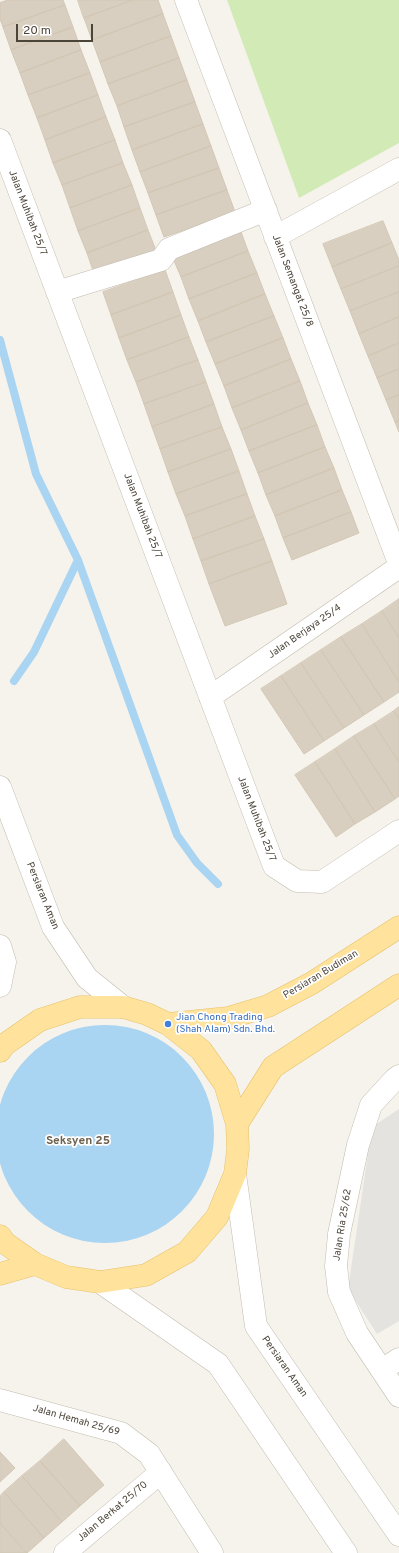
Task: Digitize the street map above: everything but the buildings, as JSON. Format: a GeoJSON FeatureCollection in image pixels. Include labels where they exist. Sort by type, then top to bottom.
{"type":"FeatureCollection","features":[{"type":"Feature","properties":{"kind":"main road","name":"Persiaran Budiman"},"geometry":{"type":"LineString","coordinates":[[168,1024],[228,1018],[268,1006],[312,983],[399,928]]}},
{"type":"Feature","properties":{"kind":"main road"},"geometry":{"type":"LineString","coordinates":[[237,1124],[273,1067],[399,985]]}},
{"type":"Feature","properties":{"kind":"main road"},"geometry":{"type":"LineString","coordinates":[[0,1051],[4,1045],[40,1020],[80,1007],[123,1007],[146,1014],[168,1024],[201,1050],[225,1084],[237,1124],[238,1149],[235,1174],[217,1217],[186,1252],[146,1274],[100,1282],[66,1277],[35,1264],[5,1243],[0,1236]]}},
{"type":"Feature","properties":{"kind":"main road"},"geometry":{"type":"LineString","coordinates":[[0,1274],[35,1264]]}},
{"type":"Feature","properties":{"kind":"street","name":"Jalan Semangat 25/8"},"geometry":{"type":"LineString","coordinates":[[186,0],[399,563]]}},
{"type":"Feature","properties":{"kind":"street","name":"Jalan Muhibah 25/7"},"geometry":{"type":"LineString","coordinates":[[0,140],[274,866],[297,881],[322,882],[399,831]]}},
{"type":"Feature","properties":{"kind":"street"},"geometry":{"type":"LineString","coordinates":[[275,237],[399,169]]}},
{"type":"Feature","properties":{"kind":"street"},"geometry":{"type":"LineString","coordinates":[[57,292],[161,260],[169,249],[266,210]]}},
{"type":"Feature","properties":{"kind":"street","name":"Jalan Berjaya 25/4"},"geometry":{"type":"LineString","coordinates":[[210,697],[399,567]]}},
{"type":"Feature","properties":{"kind":"street","name":"Persiaran Aman"},"geometry":{"type":"LineString","coordinates":[[0,787],[53,927],[87,978],[123,1007]]}},
{"type":"Feature","properties":{"kind":"street"},"geometry":{"type":"LineString","coordinates":[[0,946],[5,962],[0,986]]}},
{"type":"Feature","properties":{"kind":"street","name":"Jalan Ria 25/62"},"geometry":{"type":"LineString","coordinates":[[399,1076],[395,1078],[371,1105],[358,1146],[339,1234],[336,1266],[339,1292],[357,1333],[390,1364],[399,1396]]}},
{"type":"Feature","properties":{"kind":"street","name":"Persiaran Aman"},"geometry":{"type":"LineString","coordinates":[[235,1174],[256,1326],[399,1535]]}},
{"type":"Feature","properties":{"kind":"street"},"geometry":{"type":"LineString","coordinates":[[100,1282],[218,1364],[346,1553]]}},
{"type":"Feature","properties":{"kind":"street","name":"Jalan Hemah 25/69"},"geometry":{"type":"LineString","coordinates":[[0,1400],[120,1432],[149,1454],[212,1553]]}},
{"type":"Feature","properties":{"kind":"street","name":"Jalan Berkat 25/70"},"geometry":{"type":"LineString","coordinates":[[65,1553],[161,1472]]}},
{"type":"Feature","properties":{"kind":"green space"},"geometry":{"type":"Polygon","coordinates":[[[227,0],[399,0],[399,143],[299,198],[227,0]]]}},
{"type":"Feature","properties":{"kind":"shaded area"},"geometry":{"type":"Polygon","coordinates":[[[399,1109],[399,1321],[377,1334],[348,1289],[372,1127],[399,1109]]]}},
{"type":"Feature","properties":{"kind":"water"},"geometry":{"type":"Polygon","coordinates":[[[105,1025],[126,1027],[147,1034],[156,1038],[182,1057],[201,1083],[205,1092],[212,1113],[214,1134],[212,1155],[205,1176],[201,1185],[182,1211],[156,1230],[147,1234],[126,1241],[105,1243],[84,1241],[63,1234],[54,1230],[28,1211],[9,1185],[5,1176],[-2,1155],[-4,1134],[-2,1113],[5,1092],[9,1083],[28,1057],[54,1038],[63,1034],[84,1027],[105,1025]]]}},
{"type":"Feature","properties":{"kind":"waterway"},"geometry":{"type":"LineString","coordinates":[[0,340],[36,474],[78,560],[177,835],[197,863],[218,884]]}},
{"type":"Feature","properties":{"kind":"waterway"},"geometry":{"type":"LineString","coordinates":[[14,681],[34,652],[78,560]]}},
{"type":"Feature","properties":{"kind":"place","name":"Jian Chong Trading (Shah Alam) Sdn. Bhd."},"geometry":{"type":"Point","coordinates":[168,1024]}},
{"type":"Feature","properties":{"kind":"district","name":"Seksyen 25"},"geometry":{"type":"Point","coordinates":[78,1142]}}]}
